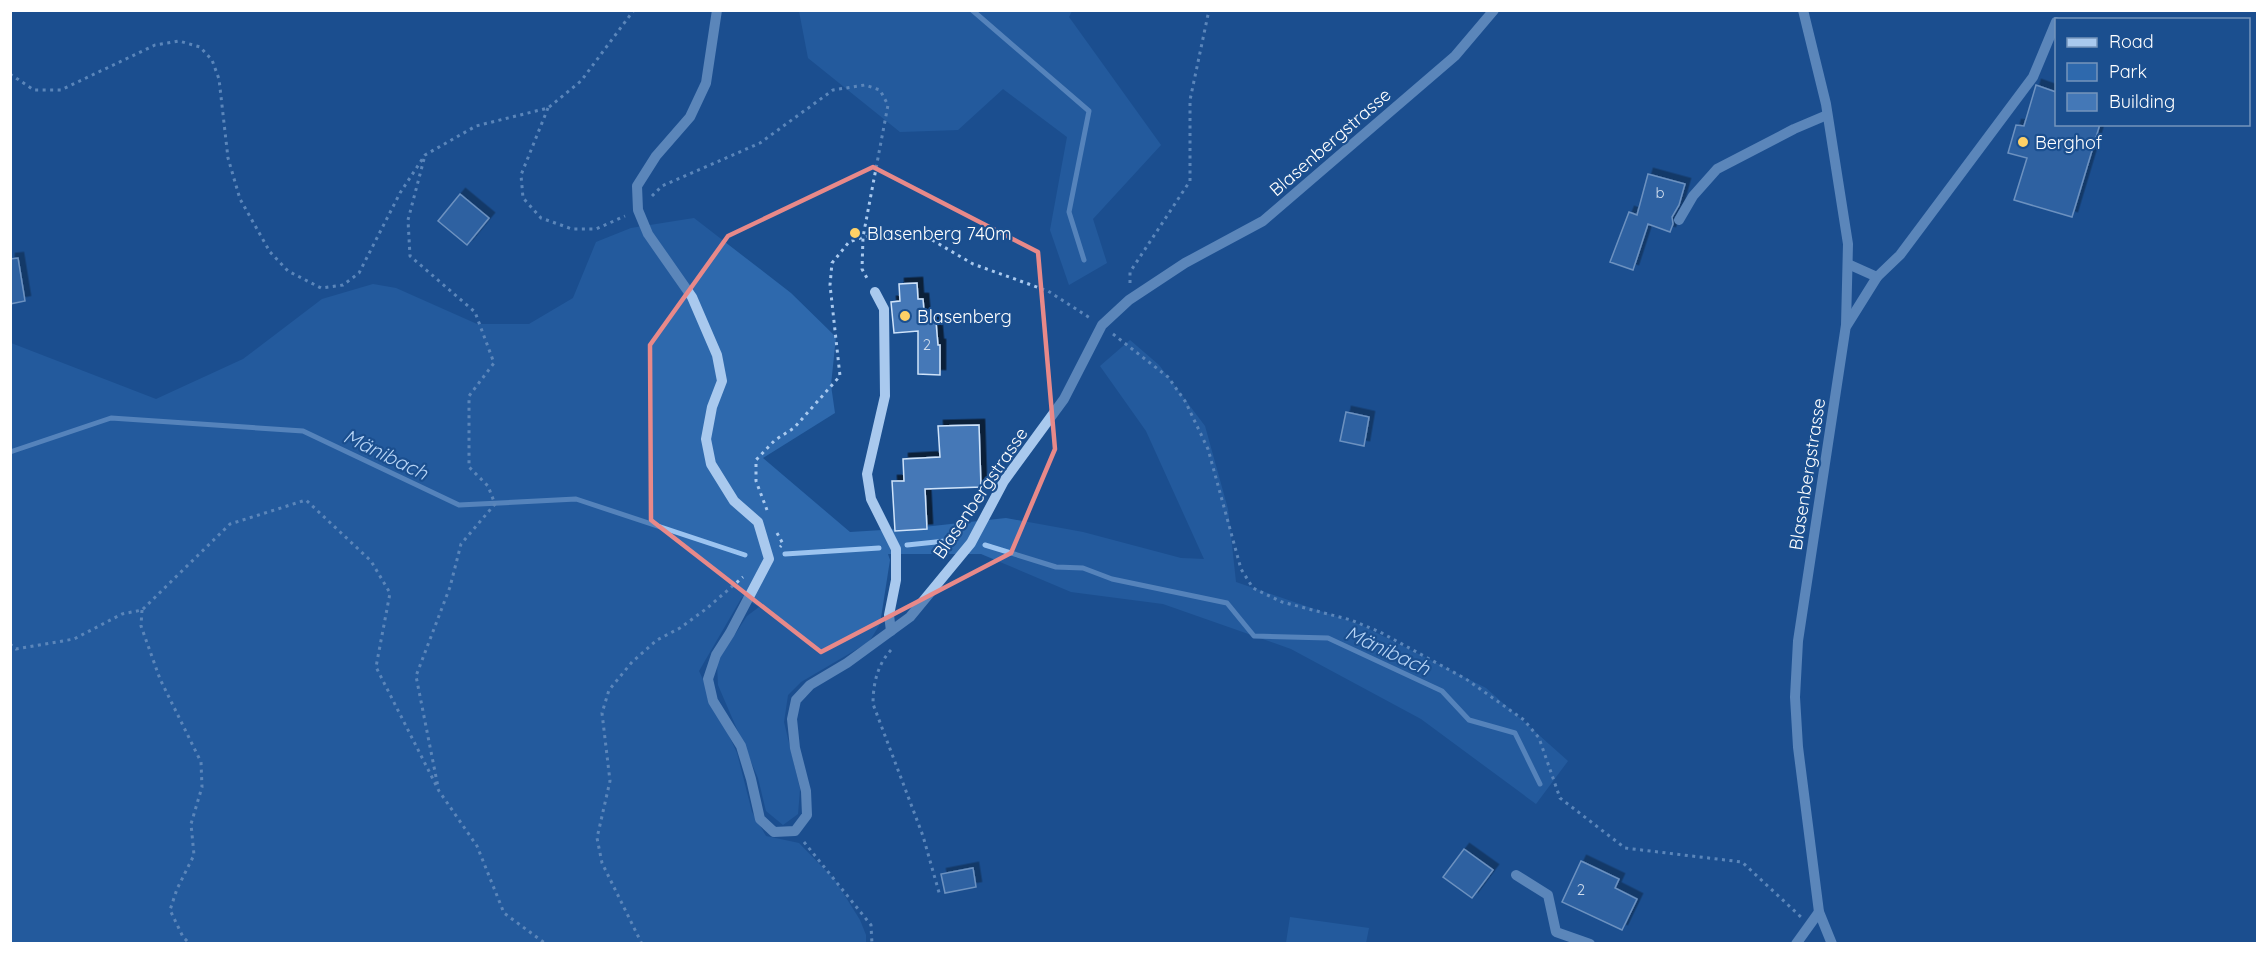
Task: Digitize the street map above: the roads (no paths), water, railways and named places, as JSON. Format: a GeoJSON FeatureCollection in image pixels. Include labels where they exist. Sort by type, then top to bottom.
{"type":"FeatureCollection","features":[{"type":"Feature","properties":{"kind":"street","name":"Blasenbergstrasse"},"geometry":{"type":"LineString","coordinates":[[717,10],[705,83],[690,117],[656,156],[637,186],[638,210],[654,243],[692,297],[717,355],[722,381],[712,407],[706,439],[711,464],[734,501],[758,522],[769,559],[716,655],[708,679],[713,700],[741,746],[752,779],[760,819],[774,832],[795,831],[807,815],[806,791],[795,748],[792,719],[796,700],[810,685],[847,663],[910,617],[971,543],[1004,481],[1065,399],[1102,326],[1129,300],[1185,263],[1263,221],[1455,56],[1494,10]]}},
{"type":"Feature","properties":{"kind":"street","name":"Blasenbergstrasse"},"geometry":{"type":"LineString","coordinates":[[1803,10],[1827,115],[1848,244],[1846,325],[1798,641],[1795,697],[1798,747],[1819,912],[1832,944]]}},
{"type":"Feature","properties":{"kind":"street"},"geometry":{"type":"LineString","coordinates":[[1846,325],[1877,277],[1900,255],[2033,77],[2055,26]]}},
{"type":"Feature","properties":{"kind":"street"},"geometry":{"type":"LineString","coordinates":[[1679,220],[1693,196],[1717,169],[1794,129],[1827,115]]}},
{"type":"Feature","properties":{"kind":"street"},"geometry":{"type":"LineString","coordinates":[[1848,264],[1877,277]]}},
{"type":"Feature","properties":{"kind":"street"},"geometry":{"type":"LineString","coordinates":[[875,292],[884,309],[885,396],[867,474],[871,499],[896,549],[896,580],[889,615],[891,631]]}},
{"type":"Feature","properties":{"kind":"street"},"geometry":{"type":"LineString","coordinates":[[1516,875],[1548,895],[1556,932],[1590,944]]}},
{"type":"Feature","properties":{"kind":"street"},"geometry":{"type":"LineString","coordinates":[[1796,944],[1819,912]]}},
{"type":"Feature","properties":{"kind":"waterway"},"geometry":{"type":"LineString","coordinates":[[972,10],[1089,111],[1069,212],[1084,260]]}},
{"type":"Feature","properties":{"kind":"waterway","name":"Mänibach"},"geometry":{"type":"LineString","coordinates":[[10,452],[111,418],[303,431],[459,505],[576,499],[745,555]]}},
{"type":"Feature","properties":{"kind":"waterway","name":"Mänibach"},"geometry":{"type":"LineString","coordinates":[[907,545],[955,540]]}},
{"type":"Feature","properties":{"kind":"waterway","name":"Mänibach"},"geometry":{"type":"LineString","coordinates":[[985,545],[1056,567],[1083,568],[1112,579],[1227,603],[1254,636],[1328,638],[1442,691],[1469,720],[1515,733],[1540,784]]}},
{"type":"Feature","properties":{"kind":"waterway","name":"Mänibach"},"geometry":{"type":"LineString","coordinates":[[785,554],[879,548]]}},
{"type":"Feature","properties":{"kind":"place","name":"Berghof"},"geometry":{"type":"Point","coordinates":[2023,142]}},
{"type":"Feature","properties":{"kind":"place","name":"Blasenberg 740m"},"geometry":{"type":"Point","coordinates":[855,233]}},
{"type":"Feature","properties":{"kind":"place","name":"Blasenberg"},"geometry":{"type":"Point","coordinates":[905,316]}}]}
